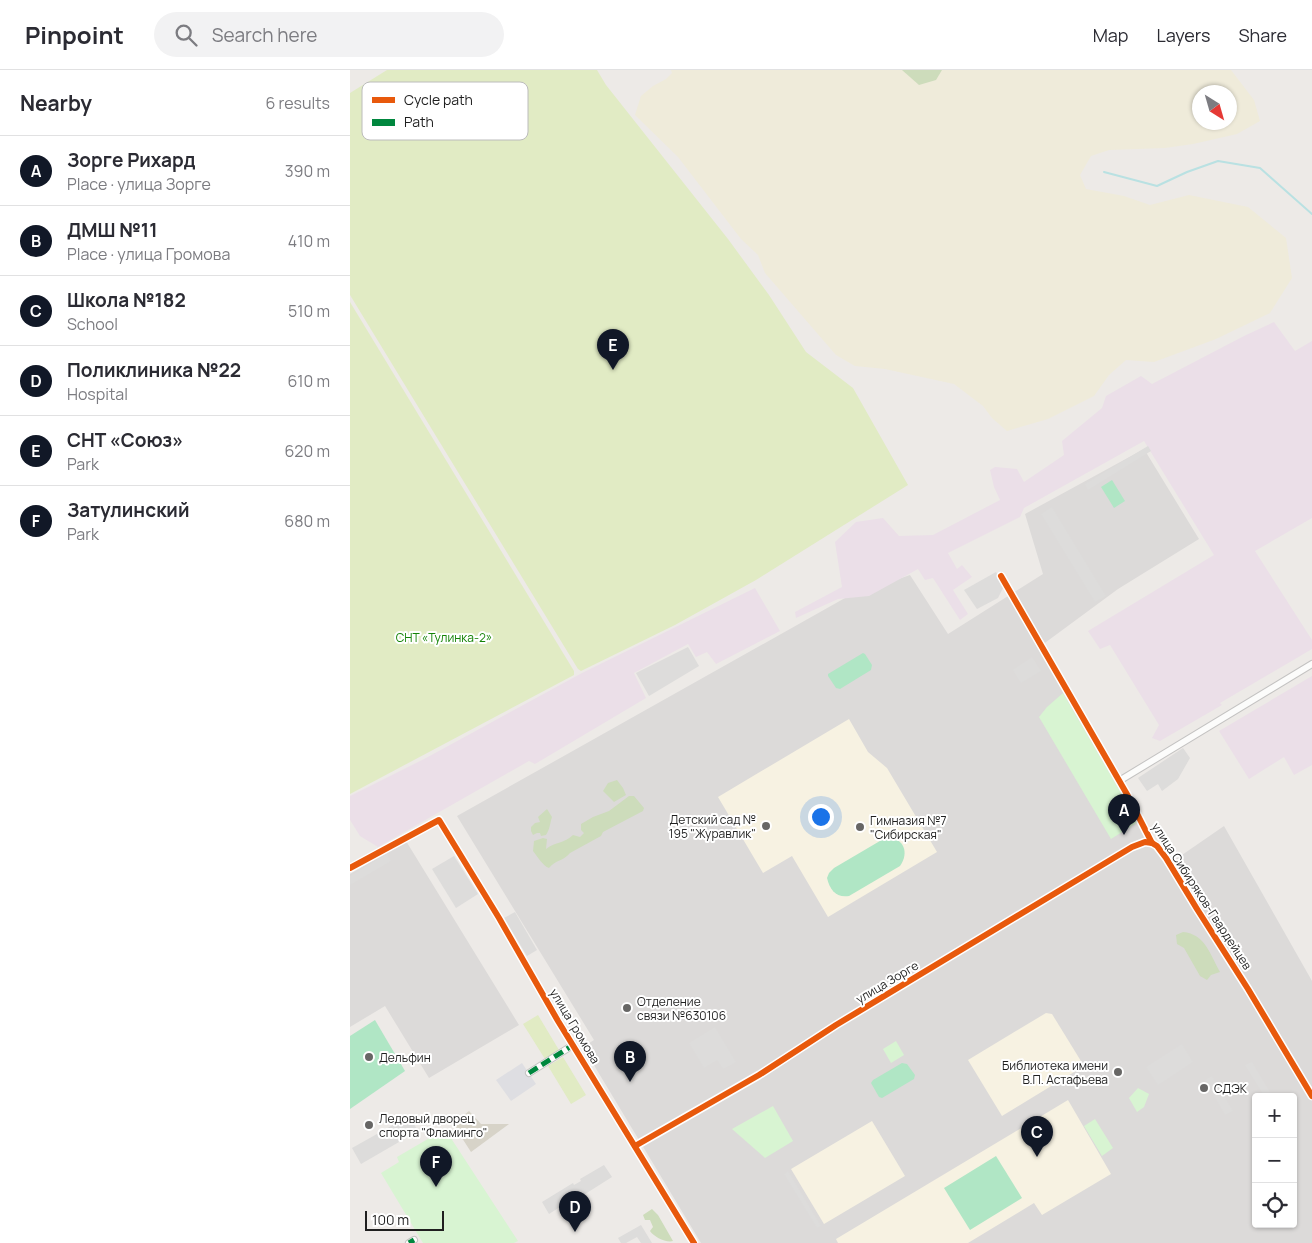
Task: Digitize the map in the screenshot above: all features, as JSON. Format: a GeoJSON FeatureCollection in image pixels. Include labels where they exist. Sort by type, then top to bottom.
{"type":"FeatureCollection","features":[{"type":"Feature","properties":{"kind":"street","name":"улица Сибиряков-Гвардейцев"},"geometry":{"type":"LineString","coordinates":[[1001,576],[1119,781],[1152,843],[1157,846],[1166,858],[1312,1096]]}},
{"type":"Feature","properties":{"kind":"street"},"geometry":{"type":"LineString","coordinates":[[1119,781],[1312,664]]}},
{"type":"Feature","properties":{"kind":"street","name":"улица Громова"},"geometry":{"type":"LineString","coordinates":[[350,868],[439,820],[694,1243]]}},
{"type":"Feature","properties":{"kind":"street","name":"улица Зорге"},"geometry":{"type":"LineString","coordinates":[[635,1146],[759,1075],[862,1010],[1132,847],[1145,842],[1152,843]]}},
{"type":"Feature","properties":{"kind":"street"},"geometry":{"type":"LineString","coordinates":[[529,1073],[573,1045]]}},
{"type":"Feature","properties":{"kind":"shaded area"},"geometry":{"type":"Polygon","coordinates":[[[671,70],[1231,70],[1254,100],[1260,121],[1237,134],[1193,144],[1165,148],[1109,150],[1091,156],[1080,175],[1086,189],[1124,196],[1150,205],[1189,195],[1248,207],[1286,238],[1292,278],[1270,313],[1216,339],[1154,362],[1126,360],[1109,375],[1094,396],[1048,419],[1007,431],[992,418],[983,406],[954,384],[885,369],[855,366],[836,355],[765,273],[758,255],[741,239],[678,157],[635,115],[641,96],[653,86],[666,79],[672,73],[671,70]]]}},
{"type":"Feature","properties":{"kind":"shaded area"},"geometry":{"type":"Polygon","coordinates":[[[1274,322],[1295,351],[1312,341],[1312,518],[1255,551],[1312,640],[1312,649],[1220,703],[1222,705],[1160,741],[1152,738],[1159,725],[1110,645],[1100,649],[1088,631],[1214,555],[1144,441],[1024,508],[1020,517],[948,553],[957,569],[962,565],[972,577],[953,590],[968,614],[960,620],[933,578],[925,580],[918,569],[869,596],[838,599],[796,618],[795,612],[842,587],[835,542],[856,522],[883,518],[899,536],[933,535],[1000,500],[994,487],[990,470],[995,467],[1017,469],[1024,482],[1064,455],[1062,441],[1102,408],[1106,396],[1141,376],[1152,384],[1274,322]]]}},
{"type":"Feature","properties":{"kind":"shaded area"},"geometry":{"type":"Polygon","coordinates":[[[1148,446],[1151,451],[1088,490],[1085,484],[1148,446]]]}},
{"type":"Feature","properties":{"kind":"shaded area"},"geometry":{"type":"Polygon","coordinates":[[[1144,449],[1199,539],[1118,589],[1038,648],[1166,866],[1224,826],[1312,981],[1312,1243],[701,1243],[583,1047],[594,1040],[457,816],[845,598],[910,575],[948,634],[1043,574],[1025,514],[1144,449]]]}},
{"type":"Feature","properties":{"kind":"shaded area"},"geometry":{"type":"Polygon","coordinates":[[[1052,507],[1106,596],[1095,602],[1041,514],[1052,507]]]}},
{"type":"Feature","properties":{"kind":"shaded area"},"geometry":{"type":"Polygon","coordinates":[[[996,572],[1004,586],[998,598],[977,609],[964,590],[996,572]]]}},
{"type":"Feature","properties":{"kind":"shaded area"},"geometry":{"type":"Polygon","coordinates":[[[755,588],[780,631],[716,664],[707,652],[696,657],[688,644],[634,673],[646,698],[535,764],[529,761],[378,847],[360,836],[350,820],[350,796],[426,758],[582,673],[755,588]]]}},
{"type":"Feature","properties":{"kind":"shaded area"},"geometry":{"type":"Polygon","coordinates":[[[688,647],[699,666],[649,696],[636,673],[688,647]]]}},
{"type":"Feature","properties":{"kind":"shaded area"},"geometry":{"type":"Polygon","coordinates":[[[1032,657],[1041,671],[1021,683],[1013,670],[1032,657]]]}},
{"type":"Feature","properties":{"kind":"shaded area"},"geometry":{"type":"Polygon","coordinates":[[[1312,676],[1312,765],[1294,775],[1284,757],[1249,779],[1219,731],[1312,676]]]}},
{"type":"Feature","properties":{"kind":"shaded area","name":"Гимназия №7 \"Сибирская\""},"geometry":{"type":"Polygon","coordinates":[[[849,719],[868,752],[887,768],[937,852],[828,917],[792,856],[763,873],[718,797],[849,719]]]}},
{"type":"Feature","properties":{"kind":"shaded area"},"geometry":{"type":"Polygon","coordinates":[[[1183,748],[1190,758],[1178,779],[1162,791],[1158,784],[1147,791],[1138,778],[1183,748]]]}},
{"type":"Feature","properties":{"kind":"shaded area"},"geometry":{"type":"Polygon","coordinates":[[[406,841],[519,1025],[429,1078],[385,1006],[350,1027],[350,874],[406,841]]]}},
{"type":"Feature","properties":{"kind":"shaded area"},"geometry":{"type":"Polygon","coordinates":[[[387,854],[391,861],[350,885],[350,876],[387,854]]]}},
{"type":"Feature","properties":{"kind":"shaded area"},"geometry":{"type":"Polygon","coordinates":[[[454,856],[478,894],[456,908],[432,869],[454,856]]]}},
{"type":"Feature","properties":{"kind":"shaded area"},"geometry":{"type":"Polygon","coordinates":[[[515,912],[537,950],[527,956],[504,918],[515,912]]]}},
{"type":"Feature","properties":{"kind":"shaded area"},"geometry":{"type":"Polygon","coordinates":[[[1046,1013],[1052,1014],[1084,1066],[1002,1116],[968,1060],[1046,1013]]]}},
{"type":"Feature","properties":{"kind":"shaded area"},"geometry":{"type":"Polygon","coordinates":[[[715,1027],[736,1062],[723,1069],[717,1060],[704,1068],[689,1043],[715,1027]]]}},
{"type":"Feature","properties":{"kind":"shaded area"},"geometry":{"type":"Polygon","coordinates":[[[1182,1044],[1193,1062],[1158,1085],[1146,1067],[1182,1044]]]}},
{"type":"Feature","properties":{"kind":"shaded area"},"geometry":{"type":"Polygon","coordinates":[[[1252,1062],[1270,1093],[1262,1093],[1245,1065],[1252,1062]]]}},
{"type":"Feature","properties":{"kind":"shaded area"},"geometry":{"type":"Polygon","coordinates":[[[522,1063],[536,1084],[511,1101],[496,1080],[522,1063]]]}},
{"type":"Feature","properties":{"kind":"shaded area"},"geometry":{"type":"Polygon","coordinates":[[[1212,1076],[1233,1111],[1225,1115],[1205,1080],[1212,1076]]]}},
{"type":"Feature","properties":{"kind":"shaded area"},"geometry":{"type":"Polygon","coordinates":[[[1068,1100],[1111,1174],[1042,1215],[1034,1203],[968,1243],[838,1243],[836,1239],[1068,1100]]]}},
{"type":"Feature","properties":{"kind":"shaded area"},"geometry":{"type":"Polygon","coordinates":[[[469,1111],[481,1124],[509,1124],[471,1152],[453,1124],[469,1111]]]}},
{"type":"Feature","properties":{"kind":"shaded area"},"geometry":{"type":"Polygon","coordinates":[[[409,1116],[418,1131],[361,1164],[352,1148],[409,1116]]]}},
{"type":"Feature","properties":{"kind":"shaded area"},"geometry":{"type":"Polygon","coordinates":[[[872,1121],[905,1176],[824,1224],[791,1169],[872,1121]]]}},
{"type":"Feature","properties":{"kind":"shaded area"},"geometry":{"type":"Polygon","coordinates":[[[604,1165],[612,1177],[574,1201],[571,1197],[565,1201],[566,1203],[549,1214],[542,1202],[573,1183],[574,1185],[581,1181],[580,1179],[604,1165]]]}},
{"type":"Feature","properties":{"kind":"shaded area"},"geometry":{"type":"Polygon","coordinates":[[[788,1171],[821,1226],[817,1228],[784,1174],[788,1171]]]}},
{"type":"Feature","properties":{"kind":"shaded area"},"geometry":{"type":"Polygon","coordinates":[[[641,1225],[652,1243],[641,1243],[637,1237],[626,1243],[621,1243],[618,1238],[641,1225]]]}},
{"type":"Feature","properties":{"kind":"green space"},"geometry":{"type":"Polygon","coordinates":[[[387,70],[597,70],[606,85],[728,239],[769,295],[806,352],[853,388],[908,485],[756,580],[675,625],[581,671],[578,669],[350,295],[350,93],[362,86],[362,140],[528,140],[528,82],[368,82],[387,70]]]}},
{"type":"Feature","properties":{"kind":"green space"},"geometry":{"type":"Polygon","coordinates":[[[902,70],[942,70],[936,80],[919,85],[902,70]]]}},
{"type":"Feature","properties":{"kind":"green space","name":"СНТ «Тулинка-2»"},"geometry":{"type":"Polygon","coordinates":[[[350,302],[574,671],[574,675],[350,794],[350,302]]]}},
{"type":"Feature","properties":{"kind":"green space"},"geometry":{"type":"Polygon","coordinates":[[[1112,480],[1125,501],[1114,508],[1101,487],[1112,480]]]}},
{"type":"Feature","properties":{"kind":"green space"},"geometry":{"type":"Polygon","coordinates":[[[863,653],[872,665],[871,670],[840,689],[836,688],[828,674],[863,653]]]}},
{"type":"Feature","properties":{"kind":"green space"},"geometry":{"type":"Polygon","coordinates":[[[1063,693],[1138,822],[1111,839],[1039,717],[1063,693]]]}},
{"type":"Feature","properties":{"kind":"green space"},"geometry":{"type":"Polygon","coordinates":[[[617,780],[626,795],[614,802],[603,791],[608,783],[617,780]]]}},
{"type":"Feature","properties":{"kind":"green space"},"geometry":{"type":"Polygon","coordinates":[[[629,796],[634,796],[644,808],[643,811],[603,832],[601,836],[570,853],[549,868],[542,863],[533,851],[534,841],[543,838],[547,839],[546,849],[573,835],[580,837],[584,833],[581,830],[581,824],[609,811],[629,796]]]}},
{"type":"Feature","properties":{"kind":"green space"},"geometry":{"type":"Polygon","coordinates":[[[547,809],[552,817],[546,835],[541,836],[540,833],[537,833],[533,835],[531,827],[535,823],[540,822],[538,817],[547,809]]]}},
{"type":"Feature","properties":{"kind":"green space"},"geometry":{"type":"Polygon","coordinates":[[[885,838],[896,840],[903,846],[904,855],[900,866],[849,896],[840,896],[834,892],[827,878],[829,873],[834,868],[885,838]]]}},
{"type":"Feature","properties":{"kind":"green space"},"geometry":{"type":"Polygon","coordinates":[[[1183,932],[1202,941],[1220,972],[1211,975],[1207,980],[1200,976],[1184,948],[1177,944],[1176,935],[1183,932]]]}},
{"type":"Feature","properties":{"kind":"green space"},"geometry":{"type":"Polygon","coordinates":[[[538,1015],[559,1050],[545,1059],[523,1024],[538,1015]]]}},
{"type":"Feature","properties":{"kind":"green space","name":"Дельфин"},"geometry":{"type":"Polygon","coordinates":[[[375,1020],[405,1071],[350,1109],[350,1036],[375,1020]]]}},
{"type":"Feature","properties":{"kind":"green space"},"geometry":{"type":"Polygon","coordinates":[[[896,1041],[904,1055],[891,1063],[883,1049],[896,1041]]]}},
{"type":"Feature","properties":{"kind":"green space"},"geometry":{"type":"Polygon","coordinates":[[[563,1057],[586,1095],[571,1104],[548,1066],[563,1057]]]}},
{"type":"Feature","properties":{"kind":"green space"},"geometry":{"type":"Polygon","coordinates":[[[902,1063],[907,1064],[915,1075],[914,1079],[882,1098],[879,1097],[871,1083],[873,1080],[902,1063]]]}},
{"type":"Feature","properties":{"kind":"green space"},"geometry":{"type":"Polygon","coordinates":[[[1138,1088],[1149,1094],[1144,1107],[1137,1112],[1129,1098],[1138,1088]]]}},
{"type":"Feature","properties":{"kind":"green space"},"geometry":{"type":"Polygon","coordinates":[[[773,1106],[793,1141],[765,1158],[732,1129],[773,1106]]]}},
{"type":"Feature","properties":{"kind":"green space"},"geometry":{"type":"Polygon","coordinates":[[[1095,1119],[1113,1148],[1102,1156],[1084,1126],[1095,1119]]]}},
{"type":"Feature","properties":{"kind":"green space"},"geometry":{"type":"Polygon","coordinates":[[[445,1129],[518,1241],[514,1243],[423,1243],[381,1173],[399,1162],[397,1157],[445,1129]]]}},
{"type":"Feature","properties":{"kind":"green space"},"geometry":{"type":"Polygon","coordinates":[[[996,1156],[1022,1198],[970,1230],[944,1188],[996,1156]]]}},
{"type":"Feature","properties":{"kind":"green space"},"geometry":{"type":"Polygon","coordinates":[[[652,1209],[658,1215],[673,1241],[660,1239],[650,1231],[653,1227],[650,1220],[645,1220],[643,1215],[652,1209]]]}},
{"type":"Feature","properties":{"kind":"waterway"},"geometry":{"type":"LineString","coordinates":[[1104,172],[1157,186],[1187,172],[1218,161],[1260,168],[1312,214]]}},
{"type":"Feature","properties":{"kind":"marked path"},"geometry":{"type":"LineString","coordinates":[[529,1073],[573,1045]]}},
{"type":"Feature","properties":{"kind":"marked path"},"geometry":{"type":"LineString","coordinates":[[409,1243],[414,1240]]}},
{"type":"Feature","properties":{"kind":"cycle path"},"geometry":{"type":"LineString","coordinates":[[1001,576],[1128,796],[1152,843],[1157,846],[1166,858],[1312,1096]]}},
{"type":"Feature","properties":{"kind":"cycle path"},"geometry":{"type":"LineString","coordinates":[[350,868],[439,820],[499,918],[558,1021],[694,1243]]}},
{"type":"Feature","properties":{"kind":"cycle path"},"geometry":{"type":"LineString","coordinates":[[635,1146],[759,1075],[836,1025],[1132,847],[1145,842],[1152,843]]}},
{"type":"Feature","properties":{"kind":"place","name":"СНТ «Союз»"},"geometry":{"type":"Point","coordinates":[613,370]}},
{"type":"Feature","properties":{"kind":"place","name":"Детский сад № 195 \"Журавлик\""},"geometry":{"type":"Point","coordinates":[766,826]}},
{"type":"Feature","properties":{"kind":"place","name":"Гимназия №7 \"Сибирская\""},"geometry":{"type":"Point","coordinates":[860,827]}},
{"type":"Feature","properties":{"kind":"place","name":"Зорге Рихард"},"geometry":{"type":"Point","coordinates":[1124,835]}},
{"type":"Feature","properties":{"kind":"place","name":"Отделение связи №630106"},"geometry":{"type":"Point","coordinates":[627,1008]}},
{"type":"Feature","properties":{"kind":"place","name":"Дельфин"},"geometry":{"type":"Point","coordinates":[369,1057]}},
{"type":"Feature","properties":{"kind":"place","name":"Библиотека имени В.П. Астафьева"},"geometry":{"type":"Point","coordinates":[1118,1072]}},
{"type":"Feature","properties":{"kind":"place","name":"ДМШ №11"},"geometry":{"type":"Point","coordinates":[630,1082]}},
{"type":"Feature","properties":{"kind":"place","name":"СДЭК"},"geometry":{"type":"Point","coordinates":[1204,1088]}},
{"type":"Feature","properties":{"kind":"place","name":"Ледовый дворец спорта \"Фламинго\""},"geometry":{"type":"Point","coordinates":[369,1125]}},
{"type":"Feature","properties":{"kind":"place","name":"Школа №182"},"geometry":{"type":"Point","coordinates":[1037,1157]}},
{"type":"Feature","properties":{"kind":"place","name":"Затулинский"},"geometry":{"type":"Point","coordinates":[436,1187]}},
{"type":"Feature","properties":{"kind":"place","name":"Поликлиника №22"},"geometry":{"type":"Point","coordinates":[575,1232]}}]}
